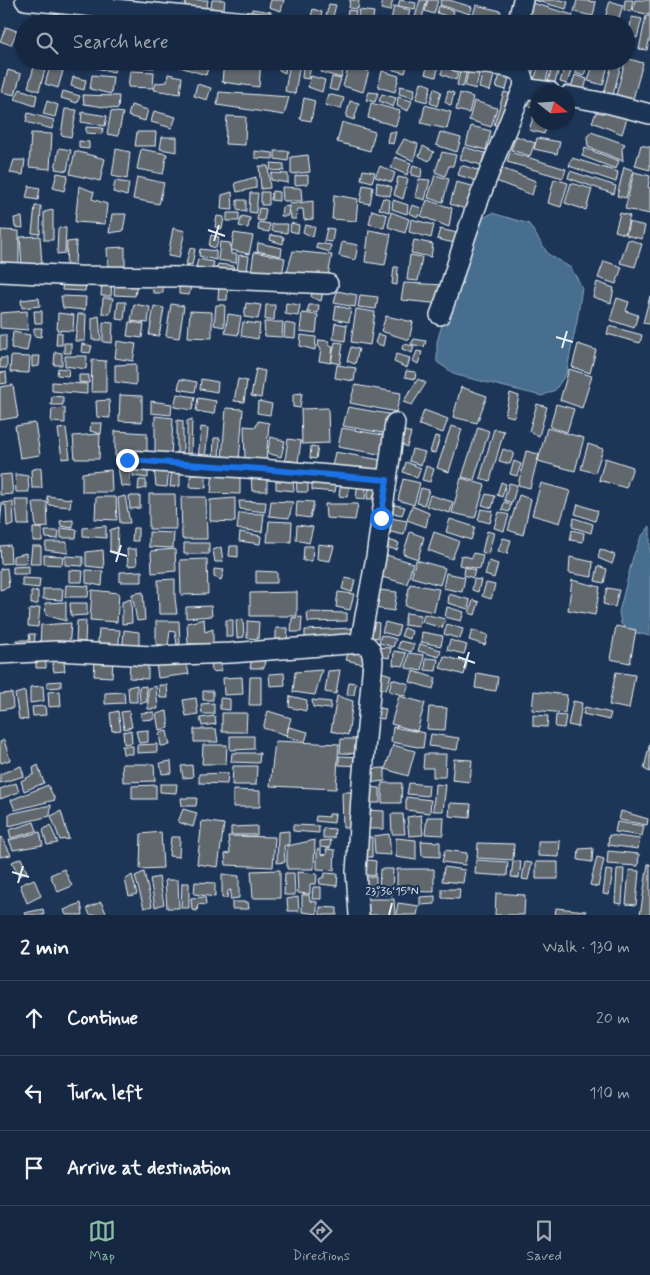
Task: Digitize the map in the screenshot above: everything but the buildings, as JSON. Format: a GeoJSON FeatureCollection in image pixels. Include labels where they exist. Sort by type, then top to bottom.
{"type":"FeatureCollection","features":[{"type":"Feature","properties":{"kind":"street"},"geometry":{"type":"LineString","coordinates":[[25,0],[176,15]]}},
{"type":"Feature","properties":{"kind":"street"},"geometry":{"type":"LineString","coordinates":[[519,15],[522,0]]}},
{"type":"Feature","properties":{"kind":"street"},"geometry":{"type":"LineString","coordinates":[[440,315],[447,299],[470,222],[523,88],[523,78],[516,70]]}},
{"type":"Feature","properties":{"kind":"street"},"geometry":{"type":"LineString","coordinates":[[523,88],[530,89]]}},
{"type":"Feature","properties":{"kind":"street"},"geometry":{"type":"LineString","coordinates":[[575,97],[650,114]]}},
{"type":"Feature","properties":{"kind":"street"},"geometry":{"type":"LineString","coordinates":[[0,272],[79,276],[184,277],[328,284]]}},
{"type":"Feature","properties":{"kind":"street"},"geometry":{"type":"LineString","coordinates":[[360,642],[376,557],[395,423]]}},
{"type":"Feature","properties":{"kind":"street"},"geometry":{"type":"LineString","coordinates":[[127,460],[387,480]]}},
{"type":"Feature","properties":{"kind":"street"},"geometry":{"type":"LineString","coordinates":[[0,654],[56,652],[153,656],[231,653],[360,642],[367,645],[371,650],[373,661],[356,872],[359,915]]}},
{"type":"Feature","properties":{"kind":"water"},"geometry":{"type":"Polygon","coordinates":[[[492,213],[529,224],[548,254],[571,268],[582,287],[566,374],[555,390],[542,396],[456,375],[437,362],[437,342],[458,269],[478,221],[492,213]]]}},
{"type":"Feature","properties":{"kind":"water"},"geometry":{"type":"Polygon","coordinates":[[[650,526],[650,636],[632,632],[621,624],[619,612],[633,557],[641,537],[650,526]]]}},
{"type":"Feature","properties":{"kind":"route"},"geometry":{"type":"LineString","coordinates":[[127,460],[387,480],[381,518]]}}]}
